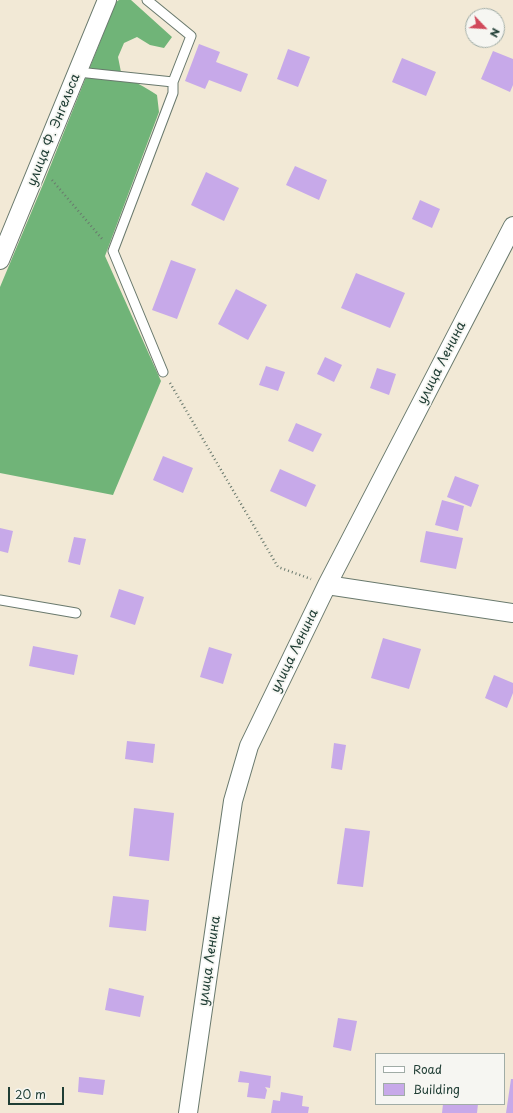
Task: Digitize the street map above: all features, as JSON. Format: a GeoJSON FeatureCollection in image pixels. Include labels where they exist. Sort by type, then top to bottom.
{"type":"FeatureCollection","features":[{"type":"Feature","properties":{"kind":"street","name":"улица Ф. Энгельса"},"geometry":{"type":"LineString","coordinates":[[0,260],[40,166],[107,0]]}},
{"type":"Feature","properties":{"kind":"street","name":"улица Ленина"},"geometry":{"type":"LineString","coordinates":[[188,1113],[233,801],[249,746],[327,585],[513,226]]}},
{"type":"Feature","properties":{"kind":"street"},"geometry":{"type":"LineString","coordinates":[[327,585],[513,613]]}},
{"type":"Feature","properties":{"kind":"lane"},"geometry":{"type":"LineString","coordinates":[[147,0],[191,36],[173,82],[172,93],[113,251],[163,372]]}},
{"type":"Feature","properties":{"kind":"lane"},"geometry":{"type":"LineString","coordinates":[[78,72],[173,82]]}},
{"type":"Feature","properties":{"kind":"lane"},"geometry":{"type":"LineString","coordinates":[[0,600],[76,613]]}},
{"type":"Feature","properties":{"kind":"path"},"geometry":{"type":"LineString","coordinates":[[40,166],[113,251]]}},
{"type":"Feature","properties":{"kind":"path"},"geometry":{"type":"LineString","coordinates":[[163,372],[278,567],[327,585]]}},
{"type":"Feature","properties":{"kind":"green space"},"geometry":{"type":"Polygon","coordinates":[[[119,0],[131,0],[172,37],[164,48],[150,45],[137,37],[124,43],[118,57],[121,72],[157,95],[159,112],[105,256],[161,381],[113,495],[0,473],[0,287],[116,2],[119,0]]]}},
{"type":"Feature","properties":{"kind":"building"},"geometry":{"type":"Polygon","coordinates":[[[199,44],[220,52],[216,62],[248,74],[241,92],[209,80],[205,89],[185,81],[199,44]]]}},
{"type":"Feature","properties":{"kind":"building"},"geometry":{"type":"Polygon","coordinates":[[[288,49],[310,57],[298,87],[277,79],[288,49]]]}},
{"type":"Feature","properties":{"kind":"building"},"geometry":{"type":"Polygon","coordinates":[[[493,51],[513,59],[513,85],[510,92],[481,79],[493,51]]]}},
{"type":"Feature","properties":{"kind":"building"},"geometry":{"type":"Polygon","coordinates":[[[402,58],[436,72],[426,96],[392,82],[402,58]]]}},
{"type":"Feature","properties":{"kind":"building"},"geometry":{"type":"Polygon","coordinates":[[[295,166],[327,180],[319,200],[286,185],[295,166]]]}},
{"type":"Feature","properties":{"kind":"building"},"geometry":{"type":"Polygon","coordinates":[[[206,172],[239,188],[224,221],[191,205],[206,172]]]}},
{"type":"Feature","properties":{"kind":"building"},"geometry":{"type":"Polygon","coordinates":[[[420,200],[440,209],[432,228],[412,219],[420,200]]]}},
{"type":"Feature","properties":{"kind":"building"},"geometry":{"type":"Polygon","coordinates":[[[171,260],[196,269],[177,319],[152,310],[171,260]]]}},
{"type":"Feature","properties":{"kind":"building"},"geometry":{"type":"Polygon","coordinates":[[[356,273],[405,293],[390,328],[341,308],[356,273]]]}},
{"type":"Feature","properties":{"kind":"building"},"geometry":{"type":"Polygon","coordinates":[[[236,289],[267,305],[248,340],[218,324],[236,289]]]}},
{"type":"Feature","properties":{"kind":"building"},"geometry":{"type":"Polygon","coordinates":[[[325,357],[342,365],[334,382],[317,374],[325,357]]]}},
{"type":"Feature","properties":{"kind":"building"},"geometry":{"type":"Polygon","coordinates":[[[266,366],[285,372],[278,391],[259,385],[266,366]]]}},
{"type":"Feature","properties":{"kind":"building"},"geometry":{"type":"Polygon","coordinates":[[[377,368],[396,374],[389,395],[370,388],[377,368]]]}},
{"type":"Feature","properties":{"kind":"building"},"geometry":{"type":"Polygon","coordinates":[[[296,423],[322,434],[313,452],[288,441],[296,423]]]}},
{"type":"Feature","properties":{"kind":"building"},"geometry":{"type":"Polygon","coordinates":[[[163,456],[193,468],[183,493],[153,480],[163,456]]]}},
{"type":"Feature","properties":{"kind":"building"},"geometry":{"type":"Polygon","coordinates":[[[280,469],[316,485],[306,507],[270,491],[280,469]]]}},
{"type":"Feature","properties":{"kind":"building"},"geometry":{"type":"Polygon","coordinates":[[[455,476],[479,485],[471,507],[447,497],[455,476]]]}},
{"type":"Feature","properties":{"kind":"building"},"geometry":{"type":"Polygon","coordinates":[[[442,500],[464,506],[458,531],[435,525],[442,500]]]}},
{"type":"Feature","properties":{"kind":"building"},"geometry":{"type":"Polygon","coordinates":[[[0,528],[13,531],[8,553],[0,551],[0,528]]]}},
{"type":"Feature","properties":{"kind":"building"},"geometry":{"type":"Polygon","coordinates":[[[426,531],[463,538],[456,569],[420,562],[426,531]]]}},
{"type":"Feature","properties":{"kind":"building"},"geometry":{"type":"Polygon","coordinates":[[[74,537],[86,539],[80,565],[68,562],[74,537]]]}},
{"type":"Feature","properties":{"kind":"building"},"geometry":{"type":"Polygon","coordinates":[[[119,589],[144,597],[135,625],[110,617],[119,589]]]}},
{"type":"Feature","properties":{"kind":"building"},"geometry":{"type":"Polygon","coordinates":[[[383,638],[421,649],[409,689],[371,678],[383,638]]]}},
{"type":"Feature","properties":{"kind":"building"},"geometry":{"type":"Polygon","coordinates":[[[33,646],[78,655],[74,675],[29,666],[33,646]]]}},
{"type":"Feature","properties":{"kind":"building"},"geometry":{"type":"Polygon","coordinates":[[[209,647],[232,654],[223,684],[200,677],[209,647]]]}},
{"type":"Feature","properties":{"kind":"building"},"geometry":{"type":"Polygon","coordinates":[[[494,675],[513,683],[513,693],[507,708],[485,698],[494,675]]]}},
{"type":"Feature","properties":{"kind":"building"},"geometry":{"type":"Polygon","coordinates":[[[127,741],[155,744],[153,763],[125,759],[127,741]]]}},
{"type":"Feature","properties":{"kind":"building"},"geometry":{"type":"Polygon","coordinates":[[[334,743],[346,745],[342,770],[331,768],[334,743]]]}},
{"type":"Feature","properties":{"kind":"building"},"geometry":{"type":"Polygon","coordinates":[[[134,808],[174,813],[169,861],[129,856],[134,808]]]}},
{"type":"Feature","properties":{"kind":"building"},"geometry":{"type":"Polygon","coordinates":[[[345,828],[370,831],[363,887],[337,884],[345,828]]]}},
{"type":"Feature","properties":{"kind":"building"},"geometry":{"type":"Polygon","coordinates":[[[113,896],[149,900],[146,931],[109,927],[113,896]]]}},
{"type":"Feature","properties":{"kind":"building"},"geometry":{"type":"Polygon","coordinates":[[[109,988],[144,996],[140,1017],[105,1010],[109,988]]]}},
{"type":"Feature","properties":{"kind":"building"},"geometry":{"type":"Polygon","coordinates":[[[338,1018],[357,1021],[351,1051],[333,1047],[338,1018]]]}},
{"type":"Feature","properties":{"kind":"building"},"geometry":{"type":"Polygon","coordinates":[[[240,1071],[271,1076],[270,1088],[265,1087],[267,1090],[265,1099],[247,1097],[249,1083],[238,1082],[240,1071]]]}},
{"type":"Feature","properties":{"kind":"building"},"geometry":{"type":"Polygon","coordinates":[[[79,1077],[105,1080],[103,1095],[78,1092],[79,1077]]]}},
{"type":"Feature","properties":{"kind":"building"},"geometry":{"type":"Polygon","coordinates":[[[511,1079],[513,1079],[513,1113],[506,1113],[511,1079]]]}},
{"type":"Feature","properties":{"kind":"building"},"geometry":{"type":"Polygon","coordinates":[[[281,1092],[303,1096],[302,1106],[309,1107],[308,1113],[271,1113],[273,1100],[280,1101],[281,1092]]]}},
{"type":"Feature","properties":{"kind":"building"},"geometry":{"type":"Polygon","coordinates":[[[443,1105],[478,1105],[477,1113],[442,1113],[443,1105]]]}}]}
